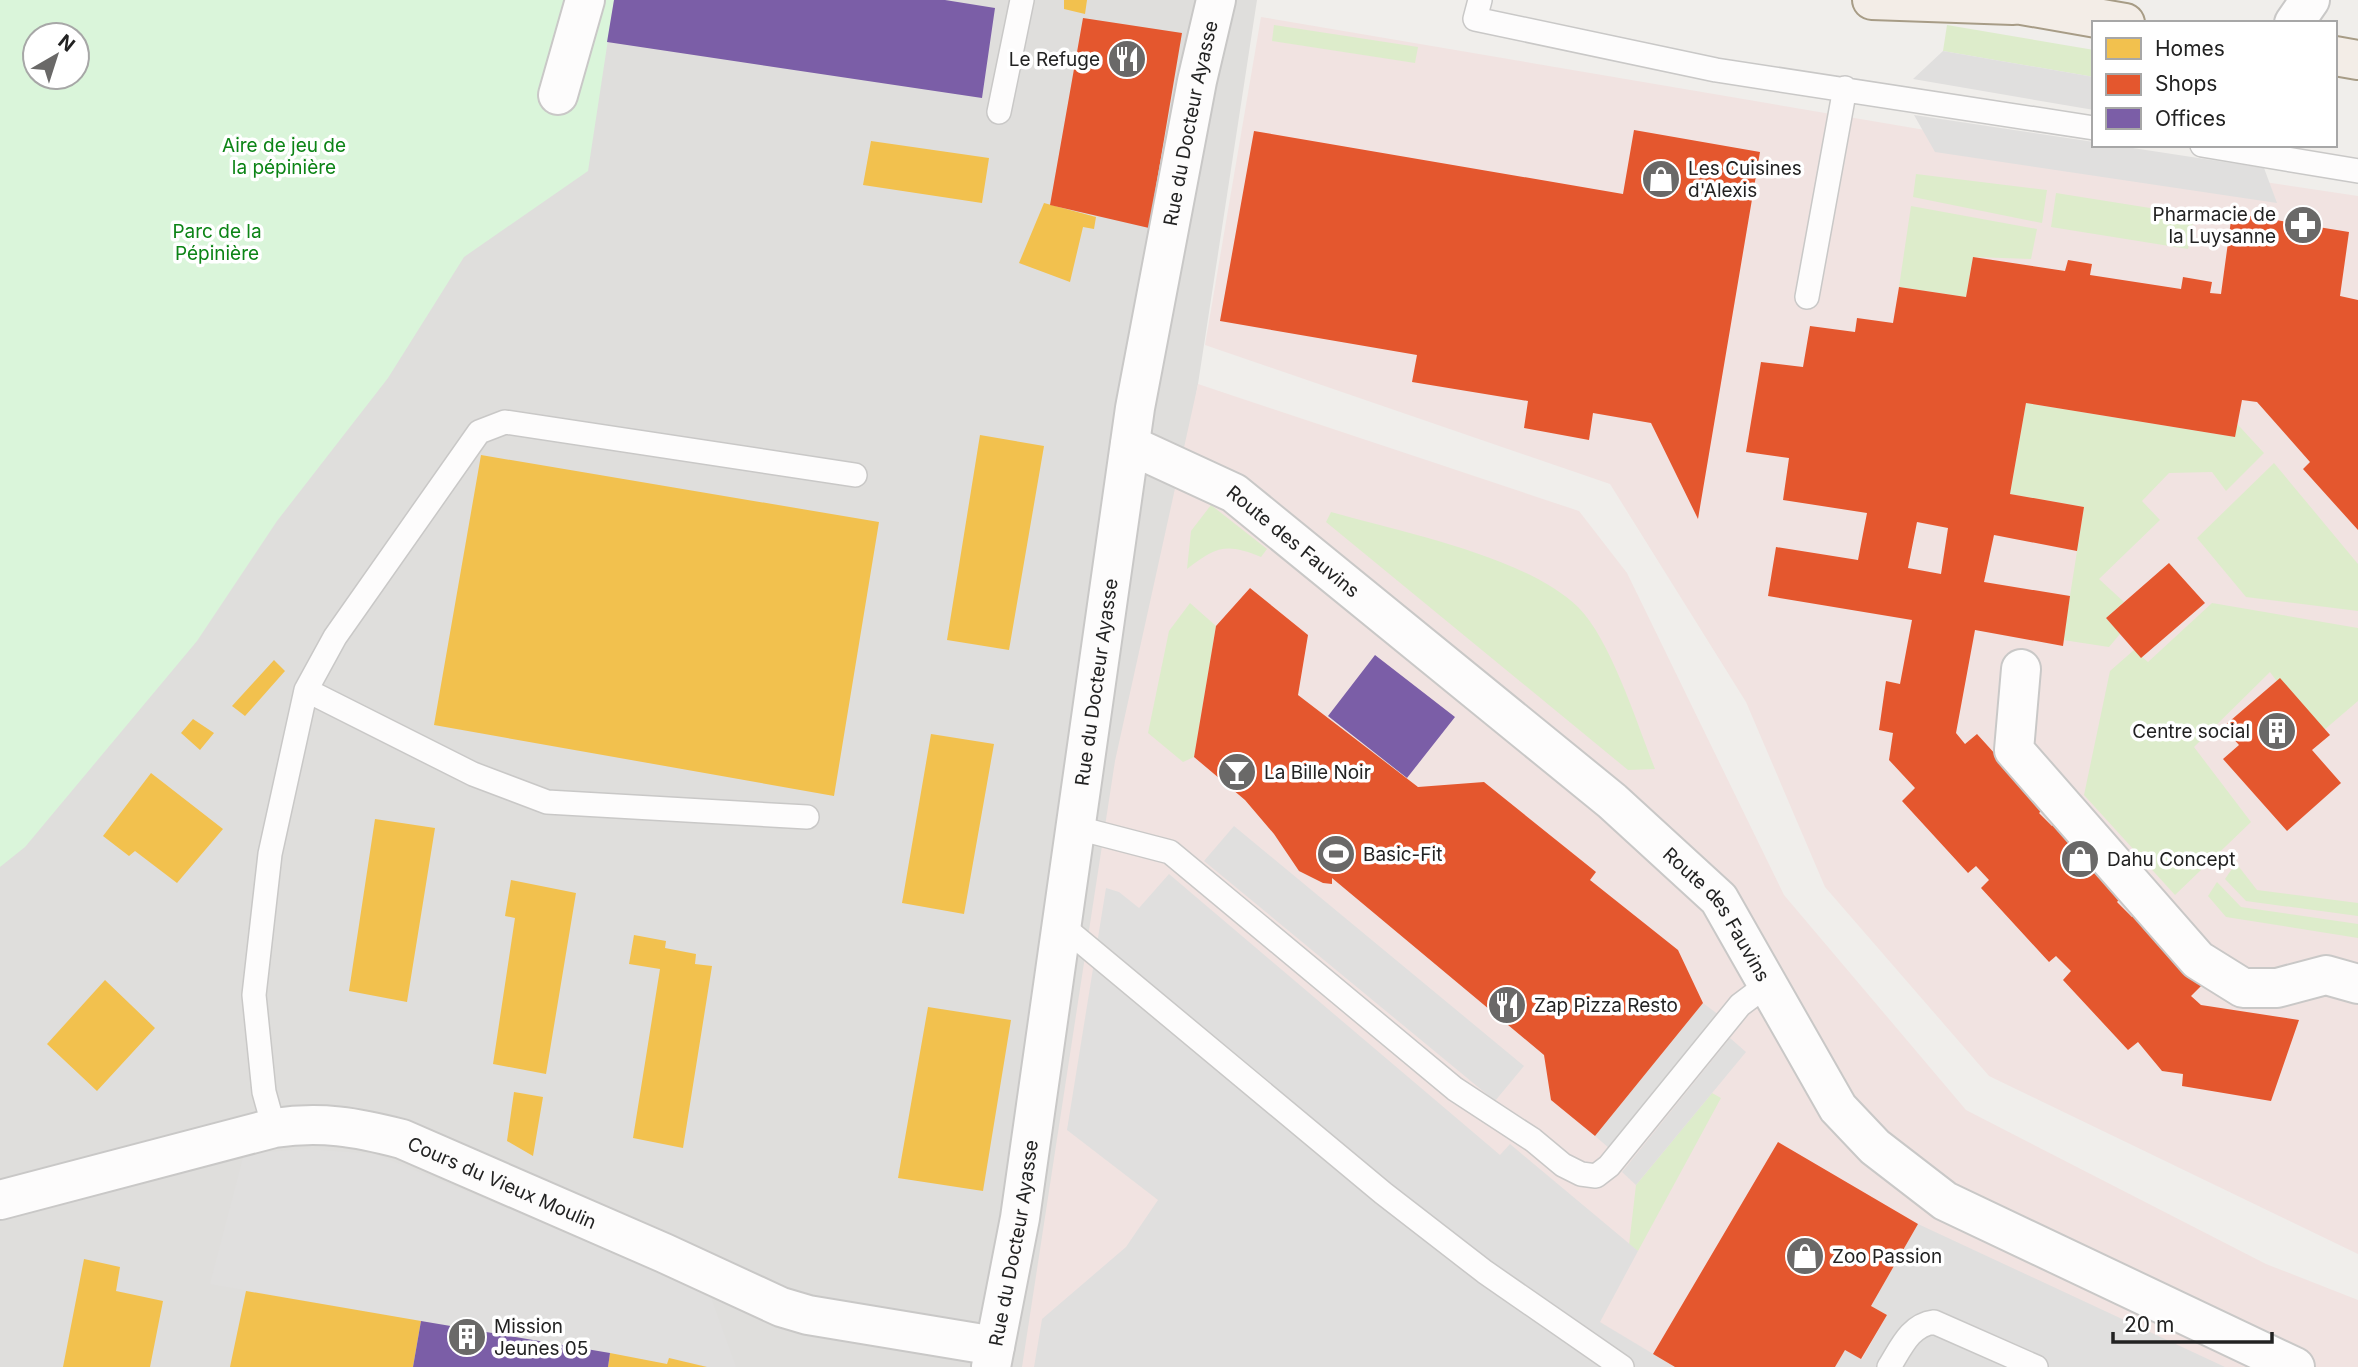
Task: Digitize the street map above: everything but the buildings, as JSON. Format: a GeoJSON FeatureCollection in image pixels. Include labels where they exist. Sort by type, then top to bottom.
{"type":"FeatureCollection","features":[{"type":"Feature","properties":{"kind":"main road"},"geometry":{"type":"LineString","coordinates":[[1872,0],[2003,3],[2113,21]]}},
{"type":"Feature","properties":{"kind":"main road"},"geometry":{"type":"LineString","coordinates":[[2337,56],[2358,60]]}},
{"type":"Feature","properties":{"kind":"street"},"geometry":{"type":"LineString","coordinates":[[558,95],[585,0]]}},
{"type":"Feature","properties":{"kind":"street","name":"Rue du Docteur Ayasse"},"geometry":{"type":"LineString","coordinates":[[993,1357],[1020,1217],[1060,923],[1139,390],[1197,81],[1216,0]]}},
{"type":"Feature","properties":{"kind":"street"},"geometry":{"type":"LineString","coordinates":[[2295,21],[2310,0]]}},
{"type":"Feature","properties":{"kind":"street","name":"Route des Fauvins"},"geometry":{"type":"LineString","coordinates":[[1130,445],[1234,493],[1612,801],[1719,899],[1838,1108],[1875,1147],[1945,1201],[2295,1367]]}},
{"type":"Feature","properties":{"kind":"street"},"geometry":{"type":"LineString","coordinates":[[2021,669],[2014,750],[2198,960],[2243,988],[2277,988],[2326,975],[2358,984]]}},
{"type":"Feature","properties":{"kind":"street","name":"Cours du Vieux Moulin"},"geometry":{"type":"LineString","coordinates":[[0,1200],[274,1128],[307,1123],[356,1127],[402,1139],[781,1307],[993,1357]]}},
{"type":"Feature","properties":{"kind":"lane"},"geometry":{"type":"LineString","coordinates":[[999,112],[1022,0]]}},
{"type":"Feature","properties":{"kind":"lane"},"geometry":{"type":"LineString","coordinates":[[1480,0],[1475,19],[1716,70],[2092,128]]}},
{"type":"Feature","properties":{"kind":"lane"},"geometry":{"type":"LineString","coordinates":[[1807,297],[1846,88]]}},
{"type":"Feature","properties":{"kind":"lane"},"geometry":{"type":"LineString","coordinates":[[2214,147],[2358,170]]}},
{"type":"Feature","properties":{"kind":"lane"},"geometry":{"type":"LineString","coordinates":[[274,1128],[264,1092],[254,995],[270,855],[306,690],[335,637],[470,443],[480,432],[505,422],[855,475]]}},
{"type":"Feature","properties":{"kind":"lane"},"geometry":{"type":"LineString","coordinates":[[306,690],[473,774],[547,802],[807,817]]}},
{"type":"Feature","properties":{"kind":"lane"},"geometry":{"type":"LineString","coordinates":[[1074,827],[1170,852],[1455,1089],[1533,1140],[1563,1165],[1581,1174],[1596,1176],[1609,1166],[1740,1005],[1768,984]]}},
{"type":"Feature","properties":{"kind":"lane"},"geometry":{"type":"LineString","coordinates":[[1060,923],[1292,1117],[1485,1272],[1622,1367]]}},
{"type":"Feature","properties":{"kind":"lane"},"geometry":{"type":"LineString","coordinates":[[1889,1367],[1913,1331],[1922,1324],[1934,1322],[2036,1367]]}},
{"type":"Feature","properties":{"kind":"shaded area"},"geometry":{"type":"Polygon","coordinates":[[[0,0],[1257,0],[1198,384],[1030,1367],[0,1367],[0,0]]]}},
{"type":"Feature","properties":{"kind":"shaded area"},"geometry":{"type":"Polygon","coordinates":[[[1261,17],[1972,138],[2358,196],[2358,1254],[1989,1076],[1825,887],[1746,702],[1610,484],[1205,345],[1261,17]]]}},
{"type":"Feature","properties":{"kind":"shaded area"},"geometry":{"type":"Polygon","coordinates":[[[1943,51],[2092,77],[2092,110],[1913,79],[1943,51]]]}},
{"type":"Feature","properties":{"kind":"shaded area"},"geometry":{"type":"Polygon","coordinates":[[[1914,115],[2092,142],[2092,147],[2126,147],[2264,168],[2277,203],[1935,152],[1914,115]]]}},
{"type":"Feature","properties":{"kind":"shaded area"},"geometry":{"type":"Polygon","coordinates":[[[1198,384],[1579,511],[1627,573],[1784,895],[1966,1110],[2266,1264],[2358,1300],[2358,1367],[1022,1367],[1115,761],[1198,384]]]}},
{"type":"Feature","properties":{"kind":"shaded area"},"geometry":{"type":"Polygon","coordinates":[[[1234,826],[1524,1066],[1495,1101],[1204,861],[1234,826]]]}},
{"type":"Feature","properties":{"kind":"shaded area"},"geometry":{"type":"Polygon","coordinates":[[[1169,874],[1500,1155],[1510,1144],[1638,1251],[1600,1322],[1675,1367],[1034,1367],[1042,1319],[1126,1247],[1158,1200],[1067,1130],[1106,888],[1119,892],[1139,908],[1169,874]]]}},
{"type":"Feature","properties":{"kind":"shaded area"},"geometry":{"type":"Polygon","coordinates":[[[1703,1003],[1719,1015],[1609,1148],[1595,1136],[1703,1003]]]}},
{"type":"Feature","properties":{"kind":"shaded area"},"geometry":{"type":"Polygon","coordinates":[[[1730,1038],[1746,1052],[1636,1185],[1622,1172],[1730,1038]]]}},
{"type":"Feature","properties":{"kind":"shaded area"},"geometry":{"type":"Polygon","coordinates":[[[305,1149],[375,1154],[659,1270],[710,1295],[736,1367],[711,1367],[670,1358],[667,1364],[210,1284],[244,1154],[305,1149]]]}},
{"type":"Feature","properties":{"kind":"shaded area"},"geometry":{"type":"Polygon","coordinates":[[[1918,1224],[2225,1367],[1835,1367],[1845,1350],[1862,1359],[1887,1315],[1871,1306],[1918,1224]]]}},
{"type":"Feature","properties":{"kind":"green space","name":"Parc de la Pépinière"},"geometry":{"type":"Polygon","coordinates":[[[0,0],[614,0],[588,171],[464,257],[388,378],[277,521],[197,641],[25,847],[0,867],[0,0]]]}},
{"type":"Feature","properties":{"kind":"green space"},"geometry":{"type":"Polygon","coordinates":[[[1274,25],[1418,47],[1415,63],[1272,41],[1274,25]]]}},
{"type":"Feature","properties":{"kind":"green space"},"geometry":{"type":"Polygon","coordinates":[[[1947,25],[2092,50],[2092,77],[1943,51],[1947,25]]]}},
{"type":"Feature","properties":{"kind":"green space"},"geometry":{"type":"Polygon","coordinates":[[[1916,174],[2047,190],[2042,223],[1913,197],[1916,174]]]}},
{"type":"Feature","properties":{"kind":"green space"},"geometry":{"type":"Polygon","coordinates":[[[2056,193],[2194,215],[2188,249],[2051,227],[2056,193]]]}},
{"type":"Feature","properties":{"kind":"green space"},"geometry":{"type":"Polygon","coordinates":[[[1911,206],[2037,229],[2031,259],[1973,257],[1966,297],[1899,287],[1911,206]]]}},
{"type":"Feature","properties":{"kind":"green space"},"geometry":{"type":"Polygon","coordinates":[[[2026,403],[2235,437],[2228,414],[2264,453],[2226,491],[2212,472],[2169,473],[2142,501],[2160,520],[2099,579],[2124,602],[2106,618],[2120,634],[2109,647],[2063,640],[2084,507],[2010,494],[2026,403]]]}},
{"type":"Feature","properties":{"kind":"green space"},"geometry":{"type":"Polygon","coordinates":[[[2274,463],[2358,564],[2358,611],[2246,597],[2197,538],[2274,463]]]}},
{"type":"Feature","properties":{"kind":"green space"},"geometry":{"type":"Polygon","coordinates":[[[1211,505],[1267,549],[1261,557],[1239,549],[1221,549],[1187,569],[1191,531],[1211,505]]]}},
{"type":"Feature","properties":{"kind":"green space"},"geometry":{"type":"Polygon","coordinates":[[[1331,512],[1426,537],[1495,560],[1527,573],[1555,589],[1578,607],[1590,622],[1612,661],[1655,769],[1628,770],[1326,522],[1331,512]]]}},
{"type":"Feature","properties":{"kind":"green space"},"geometry":{"type":"Polygon","coordinates":[[[1190,603],[1216,626],[1194,757],[1183,762],[1148,733],[1169,631],[1190,603]]]}},
{"type":"Feature","properties":{"kind":"green space"},"geometry":{"type":"Polygon","coordinates":[[[2212,603],[2358,628],[2358,701],[2317,736],[2270,672],[2194,747],[2251,822],[2175,895],[2084,795],[2110,671],[2134,650],[2148,662],[2212,603]]]}},
{"type":"Feature","properties":{"kind":"green space"},"geometry":{"type":"Polygon","coordinates":[[[2236,863],[2257,890],[2358,903],[2358,916],[2246,901],[2225,879],[2236,863]]]}},
{"type":"Feature","properties":{"kind":"green space"},"geometry":{"type":"Polygon","coordinates":[[[2217,882],[2241,907],[2358,924],[2358,938],[2226,917],[2208,896],[2217,882]]]}},
{"type":"Feature","properties":{"kind":"green space"},"geometry":{"type":"Polygon","coordinates":[[[1712,1093],[1721,1098],[1638,1251],[1629,1245],[1636,1185],[1712,1093]]]}},
{"type":"Feature","properties":{"kind":"place","name":"Le Refuge"},"geometry":{"type":"Point","coordinates":[1127,59]}},
{"type":"Feature","properties":{"kind":"place","name":"Les Cuisines d'Alexis"},"geometry":{"type":"Point","coordinates":[1661,179]}},
{"type":"Feature","properties":{"kind":"place","name":"Pharmacie de la Luysanne"},"geometry":{"type":"Point","coordinates":[2303,225]}},
{"type":"Feature","properties":{"kind":"place","name":"Centre social"},"geometry":{"type":"Point","coordinates":[2277,731]}},
{"type":"Feature","properties":{"kind":"place","name":"La Bille Noir"},"geometry":{"type":"Point","coordinates":[1237,772]}},
{"type":"Feature","properties":{"kind":"place","name":"Basic-Fit"},"geometry":{"type":"Point","coordinates":[1336,854]}},
{"type":"Feature","properties":{"kind":"place","name":"Dahu Concept"},"geometry":{"type":"Point","coordinates":[2080,859]}},
{"type":"Feature","properties":{"kind":"place","name":"Zap Pizza Resto"},"geometry":{"type":"Point","coordinates":[1507,1005]}},
{"type":"Feature","properties":{"kind":"place","name":"Zoo Passion"},"geometry":{"type":"Point","coordinates":[1805,1256]}},
{"type":"Feature","properties":{"kind":"place","name":"Mission Jeunes 05"},"geometry":{"type":"Point","coordinates":[467,1337]}},
{"type":"Feature","properties":{"kind":"park label","name":"Aire de jeu de la pépinière"},"geometry":{"type":"Point","coordinates":[284,156]}}]}
